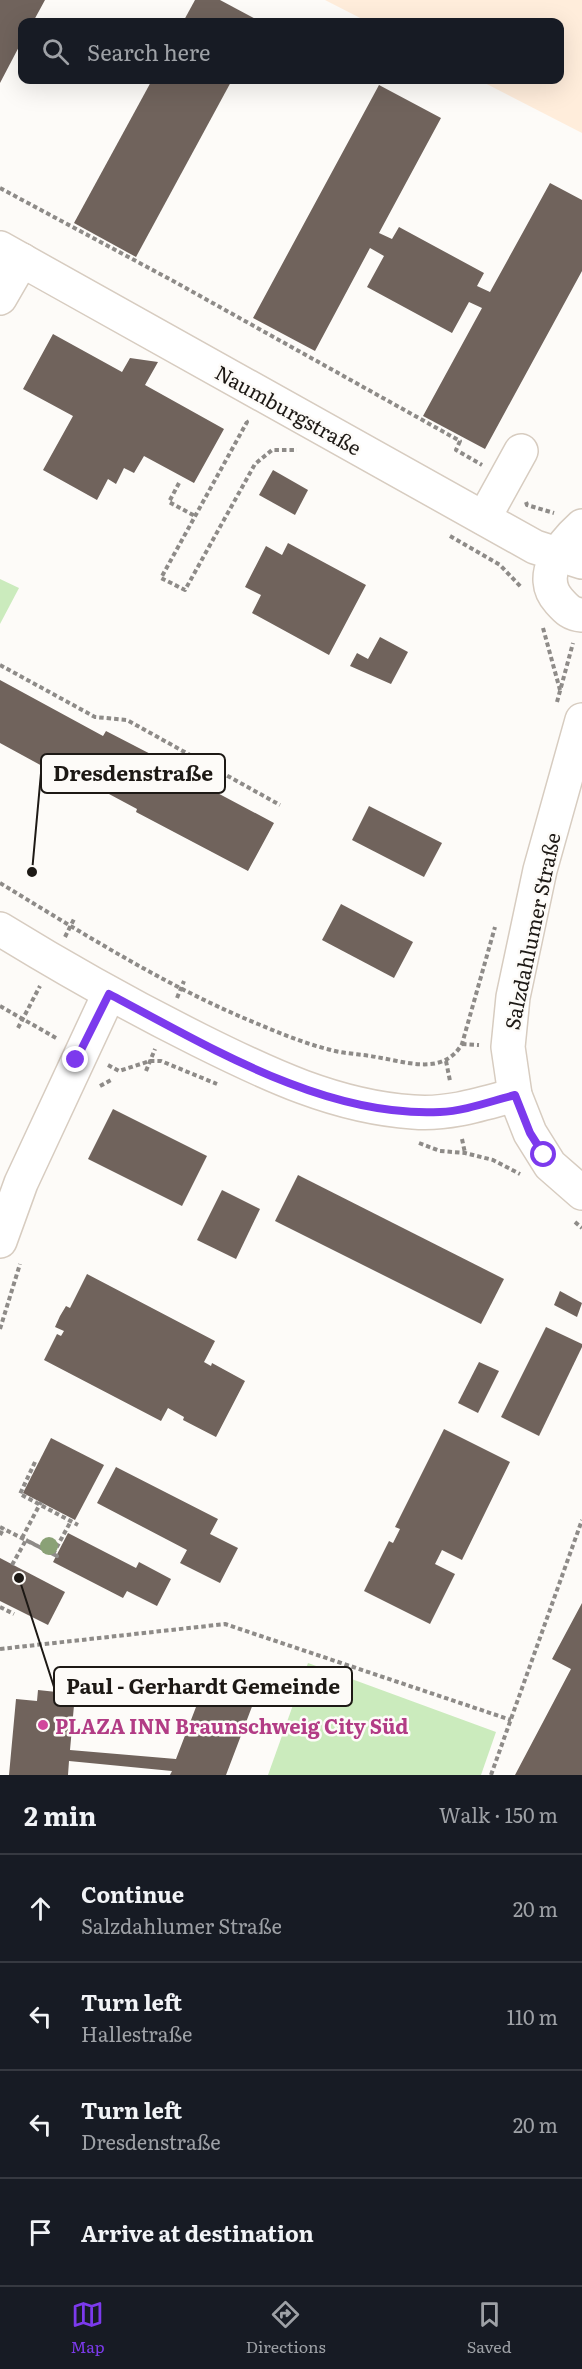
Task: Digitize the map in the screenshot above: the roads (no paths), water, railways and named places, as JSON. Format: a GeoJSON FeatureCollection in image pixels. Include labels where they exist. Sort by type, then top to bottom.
{"type":"FeatureCollection","features":[{"type":"Feature","properties":{"kind":"street"},"geometry":{"type":"LineString","coordinates":[[0,298],[11,254]]}},
{"type":"Feature","properties":{"kind":"street","name":"Naumburgstraße"},"geometry":{"type":"LineString","coordinates":[[11,254],[535,547],[569,558]]}},
{"type":"Feature","properties":{"kind":"street"},"geometry":{"type":"LineString","coordinates":[[484,518],[513,465]]}},
{"type":"Feature","properties":{"kind":"street"},"geometry":{"type":"LineString","coordinates":[[569,520],[569,558],[550,573],[552,594],[569,612],[582,615]]}},
{"type":"Feature","properties":{"kind":"street","name":"Salzdahlumer Straße"},"geometry":{"type":"LineString","coordinates":[[582,720],[540,870],[513,996],[508,1047],[515,1095],[530,1133],[550,1165],[582,1193]]}},
{"type":"Feature","properties":{"kind":"street"},"geometry":{"type":"LineString","coordinates":[[0,929],[109,994],[227,1055],[287,1082],[361,1105],[413,1113],[441,1112],[515,1095]]}},
{"type":"Feature","properties":{"kind":"street"},"geometry":{"type":"LineString","coordinates":[[0,1241],[21,1183],[109,994]]}},
{"type":"Feature","properties":{"kind":"place","name":"Dresdenstraße"},"geometry":{"type":"Point","coordinates":[32,872]}},
{"type":"Feature","properties":{"kind":"place","name":"Paul - Gerhardt Gemeinde"},"geometry":{"type":"Point","coordinates":[19,1578]}},
{"type":"Feature","properties":{"kind":"place","name":"PLAZA INN Braunschweig City Süd"},"geometry":{"type":"Point","coordinates":[43,1725]}}]}
